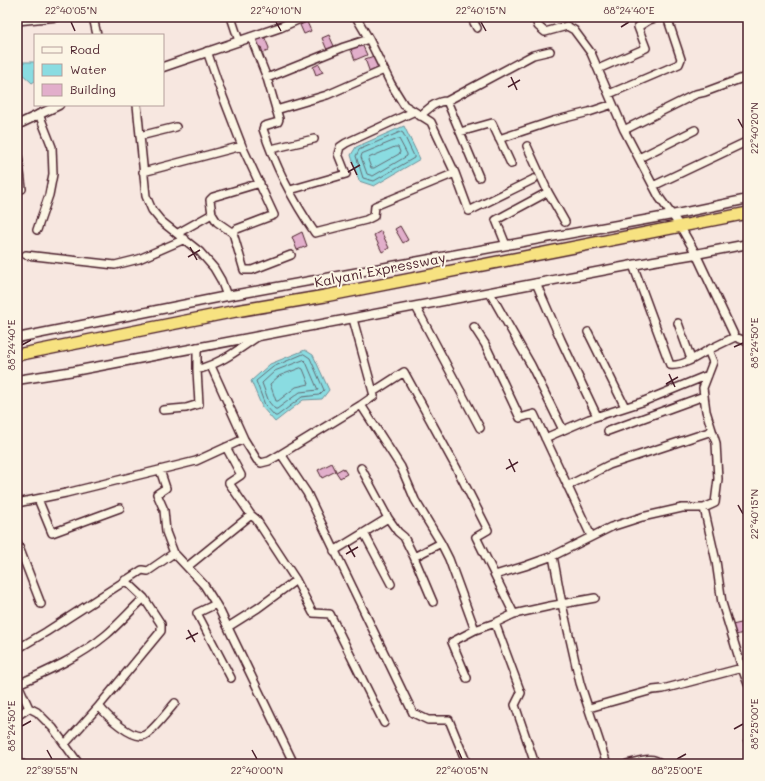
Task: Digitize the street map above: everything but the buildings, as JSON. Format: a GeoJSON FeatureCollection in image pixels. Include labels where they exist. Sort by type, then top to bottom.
{"type":"FeatureCollection","features":[{"type":"Feature","properties":{"kind":"highway","name":"Kalyani Expressway"},"geometry":{"type":"LineString","coordinates":[[17,355],[236,311],[325,296],[748,213]]}},
{"type":"Feature","properties":{"kind":"street"},"geometry":{"type":"LineString","coordinates":[[19,20],[57,17]]}},
{"type":"Feature","properties":{"kind":"street"},"geometry":{"type":"LineString","coordinates":[[92,17],[97,34]]}},
{"type":"Feature","properties":{"kind":"street"},"geometry":{"type":"LineString","coordinates":[[231,17],[239,41]]}},
{"type":"Feature","properties":{"kind":"street"},"geometry":{"type":"LineString","coordinates":[[164,67],[281,27],[303,17]]}},
{"type":"Feature","properties":{"kind":"street"},"geometry":{"type":"LineString","coordinates":[[356,17],[390,84],[404,105],[431,122],[455,173],[469,211],[534,179]]}},
{"type":"Feature","properties":{"kind":"street"},"geometry":{"type":"LineString","coordinates":[[471,17],[477,28]]}},
{"type":"Feature","properties":{"kind":"street"},"geometry":{"type":"LineString","coordinates":[[535,17],[538,26],[545,32],[567,26],[574,30],[591,53],[624,130],[659,197],[680,226],[696,254],[735,337],[748,342]]}},
{"type":"Feature","properties":{"kind":"street"},"geometry":{"type":"LineString","coordinates":[[598,69],[646,48],[638,27],[648,19],[659,17]]}},
{"type":"Feature","properties":{"kind":"street"},"geometry":{"type":"LineString","coordinates":[[609,94],[681,62],[667,17]]}},
{"type":"Feature","properties":{"kind":"street"},"geometry":{"type":"LineString","coordinates":[[250,37],[267,78],[279,119],[278,122],[264,126],[263,129],[281,174],[302,213],[315,233],[366,220],[374,216],[375,206],[455,173]]}},
{"type":"Feature","properties":{"kind":"street"},"geometry":{"type":"LineString","coordinates":[[267,78],[344,46],[368,39]]}},
{"type":"Feature","properties":{"kind":"street"},"geometry":{"type":"LineString","coordinates":[[207,51],[242,146],[274,215],[237,229],[233,233]]}},
{"type":"Feature","properties":{"kind":"street"},"geometry":{"type":"LineString","coordinates":[[420,116],[432,105],[442,101],[448,101],[533,55],[550,51]]}},
{"type":"Feature","properties":{"kind":"street"},"geometry":{"type":"LineString","coordinates":[[276,110],[327,95],[384,70]]}},
{"type":"Feature","properties":{"kind":"street"},"geometry":{"type":"LineString","coordinates":[[624,130],[696,94],[748,76]]}},
{"type":"Feature","properties":{"kind":"street"},"geometry":{"type":"LineString","coordinates":[[448,101],[479,177]]}},
{"type":"Feature","properties":{"kind":"street"},"geometry":{"type":"LineString","coordinates":[[499,139],[553,121],[613,104]]}},
{"type":"Feature","properties":{"kind":"street"},"geometry":{"type":"LineString","coordinates":[[17,125],[57,106]]}},
{"type":"Feature","properties":{"kind":"street"},"geometry":{"type":"LineString","coordinates":[[137,106],[146,196],[152,210],[161,221],[200,252],[214,268],[221,280],[227,296]]}},
{"type":"Feature","properties":{"kind":"street"},"geometry":{"type":"LineString","coordinates":[[290,190],[346,174],[338,154],[340,147],[414,112]]}},
{"type":"Feature","properties":{"kind":"street"},"geometry":{"type":"LineString","coordinates":[[37,230],[49,195],[53,174],[52,147],[39,114]]}},
{"type":"Feature","properties":{"kind":"street"},"geometry":{"type":"LineString","coordinates":[[460,132],[492,123],[511,164]]}},
{"type":"Feature","properties":{"kind":"street"},"geometry":{"type":"LineString","coordinates":[[140,136],[176,127]]}},
{"type":"Feature","properties":{"kind":"street"},"geometry":{"type":"LineString","coordinates":[[639,158],[695,130]]}},
{"type":"Feature","properties":{"kind":"street"},"geometry":{"type":"LineString","coordinates":[[272,149],[314,139]]}},
{"type":"Feature","properties":{"kind":"street"},"geometry":{"type":"LineString","coordinates":[[654,186],[748,141]]}},
{"type":"Feature","properties":{"kind":"street"},"geometry":{"type":"LineString","coordinates":[[17,146],[22,189]]}},
{"type":"Feature","properties":{"kind":"street"},"geometry":{"type":"LineString","coordinates":[[143,172],[242,146]]}},
{"type":"Feature","properties":{"kind":"street"},"geometry":{"type":"LineString","coordinates":[[527,146],[548,192],[565,222]]}},
{"type":"Feature","properties":{"kind":"street"},"geometry":{"type":"LineString","coordinates":[[260,183],[213,198],[210,200],[212,214],[217,222],[233,233],[244,270],[252,270],[291,255]]}},
{"type":"Feature","properties":{"kind":"street"},"geometry":{"type":"LineString","coordinates":[[506,245],[496,220],[548,192]]}},
{"type":"Feature","properties":{"kind":"street"},"geometry":{"type":"LineString","coordinates":[[17,338],[227,296],[672,215],[748,199]]}},
{"type":"Feature","properties":{"kind":"street"},"geometry":{"type":"LineString","coordinates":[[178,234],[212,214]]}},
{"type":"Feature","properties":{"kind":"street"},"geometry":{"type":"LineString","coordinates":[[26,255],[115,265],[139,259],[185,239]]}},
{"type":"Feature","properties":{"kind":"street"},"geometry":{"type":"LineString","coordinates":[[17,380],[74,371],[748,244]]}},
{"type":"Feature","properties":{"kind":"street"},"geometry":{"type":"LineString","coordinates":[[633,265],[670,365],[675,366],[735,337]]}},
{"type":"Feature","properties":{"kind":"street"},"geometry":{"type":"LineString","coordinates":[[536,283],[597,416]]}},
{"type":"Feature","properties":{"kind":"street"},"geometry":{"type":"LineString","coordinates":[[490,293],[531,365],[563,430]]}},
{"type":"Feature","properties":{"kind":"street"},"geometry":{"type":"LineString","coordinates":[[416,307],[480,428]]}},
{"type":"Feature","properties":{"kind":"street"},"geometry":{"type":"LineString","coordinates":[[211,366],[244,439],[257,460],[261,463],[269,461],[374,396],[353,319]]}},
{"type":"Feature","properties":{"kind":"street"},"geometry":{"type":"LineString","coordinates":[[678,323],[691,359]]}},
{"type":"Feature","properties":{"kind":"street"},"geometry":{"type":"LineString","coordinates":[[474,328],[485,344],[520,418],[534,414],[591,536]]}},
{"type":"Feature","properties":{"kind":"street"},"geometry":{"type":"LineString","coordinates":[[588,332],[625,407]]}},
{"type":"Feature","properties":{"kind":"street"},"geometry":{"type":"LineString","coordinates":[[197,370],[211,366],[227,358],[257,336]]}},
{"type":"Feature","properties":{"kind":"street"},"geometry":{"type":"LineString","coordinates":[[163,410],[186,408],[199,404],[197,347]]}},
{"type":"Feature","properties":{"kind":"street"},"geometry":{"type":"LineString","coordinates":[[495,575],[552,556],[611,527],[642,517],[682,508],[704,508],[715,503],[718,479],[716,443],[706,411],[703,388],[713,362],[708,350]]}},
{"type":"Feature","properties":{"kind":"street"},"geometry":{"type":"LineString","coordinates":[[373,392],[404,372],[457,469],[488,530],[476,537],[514,614]]}},
{"type":"Feature","properties":{"kind":"street"},"geometry":{"type":"LineString","coordinates":[[545,438],[597,416],[642,402],[708,375]]}},
{"type":"Feature","properties":{"kind":"street"},"geometry":{"type":"LineString","coordinates":[[608,431],[704,396]]}},
{"type":"Feature","properties":{"kind":"street"},"geometry":{"type":"LineString","coordinates":[[361,405],[401,467],[415,500],[441,543],[475,630]]}},
{"type":"Feature","properties":{"kind":"street"},"geometry":{"type":"LineString","coordinates":[[567,486],[609,466],[712,431]]}},
{"type":"Feature","properties":{"kind":"street"},"geometry":{"type":"LineString","coordinates":[[17,502],[66,493],[196,461],[244,439]]}},
{"type":"Feature","properties":{"kind":"street"},"geometry":{"type":"LineString","coordinates":[[226,447],[241,475],[229,483],[251,515],[256,519],[296,580],[313,613],[330,614],[384,723]]}},
{"type":"Feature","properties":{"kind":"street"},"geometry":{"type":"LineString","coordinates":[[281,454],[307,493],[413,713],[428,720],[449,720],[467,764]]}},
{"type":"Feature","properties":{"kind":"street"},"geometry":{"type":"LineString","coordinates":[[361,468],[388,518],[398,532],[404,537],[433,602]]}},
{"type":"Feature","properties":{"kind":"street"},"geometry":{"type":"LineString","coordinates":[[160,470],[166,488],[157,494],[164,510],[166,532],[174,552],[204,585],[216,604],[294,764]]}},
{"type":"Feature","properties":{"kind":"street"},"geometry":{"type":"LineString","coordinates":[[38,498],[52,533],[120,508]]}},
{"type":"Feature","properties":{"kind":"street"},"geometry":{"type":"LineString","coordinates":[[704,508],[716,561],[722,603],[748,684]]}},
{"type":"Feature","properties":{"kind":"street"},"geometry":{"type":"LineString","coordinates":[[187,567],[251,515]]}},
{"type":"Feature","properties":{"kind":"street"},"geometry":{"type":"LineString","coordinates":[[334,551],[388,518]]}},
{"type":"Feature","properties":{"kind":"street"},"geometry":{"type":"LineString","coordinates":[[364,533],[391,584]]}},
{"type":"Feature","properties":{"kind":"street"},"geometry":{"type":"LineString","coordinates":[[17,542],[41,604]]}},
{"type":"Feature","properties":{"kind":"street"},"geometry":{"type":"LineString","coordinates":[[414,557],[441,543]]}},
{"type":"Feature","properties":{"kind":"street"},"geometry":{"type":"LineString","coordinates":[[17,649],[142,570],[148,571],[174,552]]}},
{"type":"Feature","properties":{"kind":"street"},"geometry":{"type":"LineString","coordinates":[[552,556],[580,683],[607,764]]}},
{"type":"Feature","properties":{"kind":"street"},"geometry":{"type":"LineString","coordinates":[[65,744],[99,706],[161,631],[161,624],[144,598],[126,580]]}},
{"type":"Feature","properties":{"kind":"street"},"geometry":{"type":"LineString","coordinates":[[228,627],[258,608],[296,580]]}},
{"type":"Feature","properties":{"kind":"street"},"geometry":{"type":"LineString","coordinates":[[79,764],[53,728],[37,712],[29,708],[17,683],[46,672],[87,648],[106,635],[144,598]]}},
{"type":"Feature","properties":{"kind":"street"},"geometry":{"type":"LineString","coordinates":[[467,678],[452,642],[475,630],[514,614],[595,598]]}},
{"type":"Feature","properties":{"kind":"street"},"geometry":{"type":"LineString","coordinates":[[216,604],[197,612],[231,678]]}},
{"type":"Feature","properties":{"kind":"street"},"geometry":{"type":"LineString","coordinates":[[495,622],[521,693],[516,705],[535,764]]}},
{"type":"Feature","properties":{"kind":"street"},"geometry":{"type":"LineString","coordinates":[[589,708],[653,690],[663,689],[742,668]]}},
{"type":"Feature","properties":{"kind":"street"},"geometry":{"type":"LineString","coordinates":[[99,706],[105,713],[131,733],[139,736],[144,735],[149,731],[175,703]]}},
{"type":"Feature","properties":{"kind":"street"},"geometry":{"type":"LineString","coordinates":[[17,716],[29,708]]}},
{"type":"Feature","properties":{"kind":"street"},"geometry":{"type":"LineString","coordinates":[[627,764],[650,759],[656,760],[661,764]]}},
{"type":"Feature","properties":{"kind":"water"},"geometry":{"type":"Polygon","coordinates":[[[22,62],[34,62],[34,82],[32,83],[19,71],[22,62]]]}},
{"type":"Feature","properties":{"kind":"water"},"geometry":{"type":"Polygon","coordinates":[[[404,126],[420,159],[374,186],[359,181],[351,155],[356,147],[404,126]]]}},
{"type":"Feature","properties":{"kind":"water"},"geometry":{"type":"Polygon","coordinates":[[[305,350],[313,355],[329,390],[322,399],[303,400],[275,422],[262,407],[251,381],[270,364],[305,350]]]}}]}
